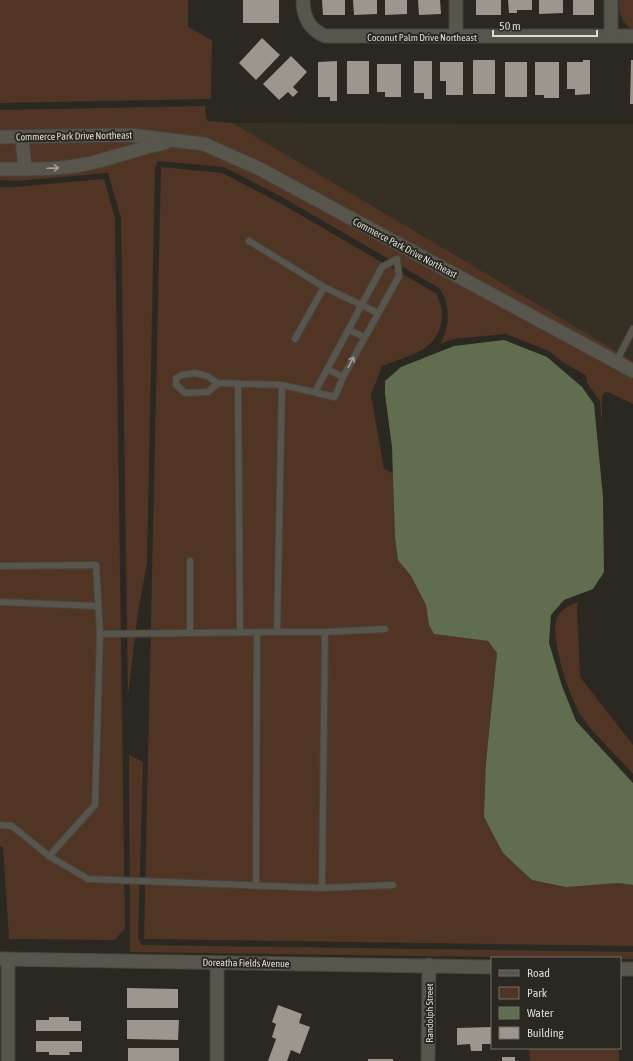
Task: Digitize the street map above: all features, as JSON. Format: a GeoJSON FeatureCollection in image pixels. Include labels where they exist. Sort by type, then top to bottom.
{"type":"FeatureCollection","features":[{"type":"Feature","properties":{"kind":"street"},"geometry":{"type":"LineString","coordinates":[[456,0],[456,36]]}},
{"type":"Feature","properties":{"kind":"street"},"geometry":{"type":"LineString","coordinates":[[611,0],[611,36]]}},
{"type":"Feature","properties":{"kind":"street","name":"Coconut Palm Drive Northeast"},"geometry":{"type":"LineString","coordinates":[[303,2],[307,22],[318,33],[325,36],[633,36]]}},
{"type":"Feature","properties":{"kind":"street","name":"Commerce Park Drive Northeast"},"geometry":{"type":"LineString","coordinates":[[0,137],[130,135],[204,144],[260,169],[633,371]]}},
{"type":"Feature","properties":{"kind":"street"},"geometry":{"type":"LineString","coordinates":[[22,137],[25,169]]}},
{"type":"Feature","properties":{"kind":"street","name":"Commerce Park Drive Northeast"},"geometry":{"type":"LineString","coordinates":[[0,169],[63,168],[91,163],[131,150],[172,141]]}},
{"type":"Feature","properties":{"kind":"street"},"geometry":{"type":"LineString","coordinates":[[4,959],[8,1061]]}},
{"type":"Feature","properties":{"kind":"street","name":"Doreatha Fields Avenue"},"geometry":{"type":"LineString","coordinates":[[4,959],[491,967]]}},
{"type":"Feature","properties":{"kind":"street"},"geometry":{"type":"LineString","coordinates":[[217,963],[217,1061]]}},
{"type":"Feature","properties":{"kind":"street","name":"Randolph Street"},"geometry":{"type":"LineString","coordinates":[[428,1061],[429,965]]}},
{"type":"Feature","properties":{"kind":"street"},"geometry":{"type":"LineString","coordinates":[[621,969],[633,969]]}},
{"type":"Feature","properties":{"kind":"lane"},"geometry":{"type":"LineString","coordinates":[[249,241],[324,287],[378,313]]}},
{"type":"Feature","properties":{"kind":"lane"},"geometry":{"type":"LineString","coordinates":[[218,383],[208,392],[185,393],[176,385],[176,378],[182,375],[195,374],[207,376],[218,383],[238,385],[282,385],[334,397],[343,377],[399,276],[397,259],[403,246]]}},
{"type":"Feature","properties":{"kind":"lane"},"geometry":{"type":"LineString","coordinates":[[315,392],[382,267],[397,259]]}},
{"type":"Feature","properties":{"kind":"lane"},"geometry":{"type":"LineString","coordinates":[[295,339],[324,287]]}},
{"type":"Feature","properties":{"kind":"lane"},"geometry":{"type":"LineString","coordinates":[[616,362],[633,329]]}},
{"type":"Feature","properties":{"kind":"lane"},"geometry":{"type":"LineString","coordinates":[[349,330],[364,338]]}},
{"type":"Feature","properties":{"kind":"lane"},"geometry":{"type":"LineString","coordinates":[[327,369],[343,377]]}},
{"type":"Feature","properties":{"kind":"lane"},"geometry":{"type":"LineString","coordinates":[[238,385],[240,632]]}},
{"type":"Feature","properties":{"kind":"lane"},"geometry":{"type":"LineString","coordinates":[[278,632],[282,385]]}},
{"type":"Feature","properties":{"kind":"lane"},"geometry":{"type":"LineString","coordinates":[[190,560],[190,633]]}},
{"type":"Feature","properties":{"kind":"lane"},"geometry":{"type":"LineString","coordinates":[[0,566],[96,565],[100,634],[95,805],[49,856]]}},
{"type":"Feature","properties":{"kind":"lane"},"geometry":{"type":"LineString","coordinates":[[0,602],[98,606]]}},
{"type":"Feature","properties":{"kind":"lane"},"geometry":{"type":"LineString","coordinates":[[100,634],[325,632],[385,629]]}},
{"type":"Feature","properties":{"kind":"lane"},"geometry":{"type":"LineString","coordinates":[[256,885],[257,632]]}},
{"type":"Feature","properties":{"kind":"lane"},"geometry":{"type":"LineString","coordinates":[[322,888],[325,632]]}},
{"type":"Feature","properties":{"kind":"lane"},"geometry":{"type":"LineString","coordinates":[[0,825],[12,826],[49,856],[88,879],[322,888],[393,885]]}},
{"type":"Feature","properties":{"kind":"shaded area"},"geometry":{"type":"Polygon","coordinates":[[[233,123],[633,124],[633,361],[233,123]]]}},
{"type":"Feature","properties":{"kind":"green space"},"geometry":{"type":"Polygon","coordinates":[[[0,0],[188,0],[188,27],[212,40],[211,99],[0,103],[0,0]]]}},
{"type":"Feature","properties":{"kind":"green space"},"geometry":{"type":"Polygon","coordinates":[[[619,0],[633,0],[633,30],[623,21],[621,17],[619,0]]]}},
{"type":"Feature","properties":{"kind":"green space"},"geometry":{"type":"Polygon","coordinates":[[[205,106],[208,121],[233,123],[633,361],[633,404],[608,392],[604,393],[602,397],[602,425],[600,401],[587,383],[586,375],[562,362],[549,351],[506,334],[453,339],[440,344],[446,331],[448,316],[446,301],[439,288],[280,196],[224,167],[158,161],[155,167],[147,563],[138,612],[128,696],[121,218],[108,173],[15,181],[0,180],[0,110],[205,106]]]}},
{"type":"Feature","properties":{"kind":"green space"},"geometry":{"type":"Polygon","coordinates":[[[161,167],[222,173],[278,202],[437,294],[442,313],[440,327],[436,337],[430,344],[413,355],[382,366],[371,395],[384,469],[393,473],[395,538],[398,560],[411,576],[426,605],[429,625],[434,634],[488,641],[497,653],[486,762],[618,883],[633,885],[633,946],[144,939],[161,167]]]}},
{"type":"Feature","properties":{"kind":"green space"},"geometry":{"type":"Polygon","coordinates":[[[104,179],[115,218],[125,928],[115,940],[9,939],[3,847],[0,846],[0,187],[104,179]]]}},
{"type":"Feature","properties":{"kind":"green space"},"geometry":{"type":"Polygon","coordinates":[[[578,602],[580,677],[633,745],[633,774],[599,738],[582,717],[572,697],[562,668],[556,639],[555,627],[557,618],[558,615],[566,608],[578,602]]]}},
{"type":"Feature","properties":{"kind":"green space"},"geometry":{"type":"Polygon","coordinates":[[[129,755],[143,762],[138,938],[142,945],[633,952],[633,959],[621,959],[621,957],[491,957],[130,952],[129,755]]]}},
{"type":"Feature","properties":{"kind":"green space"},"geometry":{"type":"Polygon","coordinates":[[[529,1049],[619,1049],[619,1061],[530,1061],[529,1049]]]}},
{"type":"Feature","properties":{"kind":"water"},"geometry":{"type":"Polygon","coordinates":[[[504,340],[547,357],[582,387],[594,404],[603,497],[604,572],[593,589],[564,600],[551,615],[549,643],[562,686],[576,721],[633,783],[633,885],[618,883],[566,887],[532,880],[503,853],[484,817],[486,762],[497,653],[488,641],[434,634],[429,625],[426,605],[411,576],[398,560],[395,538],[392,447],[385,394],[385,381],[401,367],[454,346],[504,340]]]}},
{"type":"Feature","properties":{"kind":"building"},"geometry":{"type":"Polygon","coordinates":[[[243,0],[279,0],[279,23],[243,23],[243,0]]]}},
{"type":"Feature","properties":{"kind":"building"},"geometry":{"type":"Polygon","coordinates":[[[322,0],[345,0],[345,15],[323,15],[322,0]]]}},
{"type":"Feature","properties":{"kind":"building"},"geometry":{"type":"Polygon","coordinates":[[[353,0],[377,0],[377,14],[354,15],[353,0]]]}},
{"type":"Feature","properties":{"kind":"building"},"geometry":{"type":"Polygon","coordinates":[[[385,0],[407,0],[407,14],[385,15],[385,0]]]}},
{"type":"Feature","properties":{"kind":"building"},"geometry":{"type":"Polygon","coordinates":[[[418,0],[440,0],[441,14],[419,15],[418,0]]]}},
{"type":"Feature","properties":{"kind":"building"},"geometry":{"type":"Polygon","coordinates":[[[476,0],[501,0],[501,15],[476,15],[476,0]]]}},
{"type":"Feature","properties":{"kind":"building"},"geometry":{"type":"Polygon","coordinates":[[[508,0],[532,0],[532,10],[517,10],[517,13],[509,13],[508,0]]]}},
{"type":"Feature","properties":{"kind":"building"},"geometry":{"type":"Polygon","coordinates":[[[539,0],[563,0],[563,13],[539,14],[539,0]]]}},
{"type":"Feature","properties":{"kind":"building"},"geometry":{"type":"Polygon","coordinates":[[[573,0],[594,0],[594,15],[573,15],[573,0]]]}},
{"type":"Feature","properties":{"kind":"building"},"geometry":{"type":"Polygon","coordinates":[[[262,38],[280,55],[256,80],[239,63],[262,38]]]}},
{"type":"Feature","properties":{"kind":"building"},"geometry":{"type":"Polygon","coordinates":[[[291,56],[307,72],[293,87],[298,92],[293,97],[288,92],[279,100],[263,84],[291,56]]]}},
{"type":"Feature","properties":{"kind":"building"},"geometry":{"type":"Polygon","coordinates":[[[473,60],[495,60],[495,94],[473,94],[473,60]]]}},
{"type":"Feature","properties":{"kind":"building"},"geometry":{"type":"Polygon","coordinates":[[[583,60],[590,60],[590,94],[575,95],[575,89],[567,89],[567,62],[583,62],[583,60]]]}},
{"type":"Feature","properties":{"kind":"building"},"geometry":{"type":"Polygon","coordinates":[[[631,60],[633,60],[633,104],[630,104],[631,60]]]}},
{"type":"Feature","properties":{"kind":"building"},"geometry":{"type":"Polygon","coordinates":[[[337,61],[337,101],[330,101],[330,97],[318,97],[318,62],[337,61]]]}},
{"type":"Feature","properties":{"kind":"building"},"geometry":{"type":"Polygon","coordinates":[[[347,61],[369,61],[369,94],[347,94],[347,61]]]}},
{"type":"Feature","properties":{"kind":"building"},"geometry":{"type":"Polygon","coordinates":[[[414,61],[432,61],[432,99],[424,99],[424,93],[414,93],[414,61]]]}},
{"type":"Feature","properties":{"kind":"building"},"geometry":{"type":"Polygon","coordinates":[[[440,62],[463,62],[463,95],[446,95],[446,81],[440,81],[440,62]]]}},
{"type":"Feature","properties":{"kind":"building"},"geometry":{"type":"Polygon","coordinates":[[[505,62],[527,62],[527,97],[505,97],[505,62]]]}},
{"type":"Feature","properties":{"kind":"building"},"geometry":{"type":"Polygon","coordinates":[[[535,62],[559,62],[559,98],[544,98],[544,95],[535,95],[535,62]]]}},
{"type":"Feature","properties":{"kind":"building"},"geometry":{"type":"Polygon","coordinates":[[[377,64],[401,64],[401,97],[385,97],[385,92],[377,92],[377,64]]]}},
{"type":"Feature","properties":{"kind":"building"},"geometry":{"type":"Polygon","coordinates":[[[127,988],[178,989],[178,1008],[127,1008],[127,988]]]}},
{"type":"Feature","properties":{"kind":"building"},"geometry":{"type":"Polygon","coordinates":[[[278,1005],[302,1014],[299,1023],[310,1027],[300,1054],[291,1050],[287,1061],[268,1061],[276,1039],[272,1037],[276,1024],[272,1022],[278,1005]]]}},
{"type":"Feature","properties":{"kind":"building"},"geometry":{"type":"Polygon","coordinates":[[[49,1017],[69,1017],[69,1021],[81,1021],[81,1031],[36,1031],[36,1020],[49,1020],[49,1017]]]}},
{"type":"Feature","properties":{"kind":"building"},"geometry":{"type":"Polygon","coordinates":[[[127,1020],[179,1020],[178,1040],[127,1039],[127,1020]]]}},
{"type":"Feature","properties":{"kind":"building"},"geometry":{"type":"Polygon","coordinates":[[[491,1027],[491,1044],[482,1044],[482,1051],[471,1051],[470,1044],[457,1045],[457,1028],[491,1027]]]}},
{"type":"Feature","properties":{"kind":"building"},"geometry":{"type":"Polygon","coordinates":[[[36,1041],[82,1041],[82,1052],[69,1052],[70,1055],[49,1055],[49,1052],[36,1052],[36,1041]]]}},
{"type":"Feature","properties":{"kind":"building"},"geometry":{"type":"Polygon","coordinates":[[[128,1048],[179,1048],[179,1061],[128,1061],[128,1048]]]}},
{"type":"Feature","properties":{"kind":"building"},"geometry":{"type":"Polygon","coordinates":[[[502,1057],[515,1057],[515,1061],[502,1061],[502,1057]]]}},
{"type":"Feature","properties":{"kind":"building"},"geometry":{"type":"Polygon","coordinates":[[[368,1059],[393,1059],[393,1061],[368,1061],[368,1059]]]}}]}
